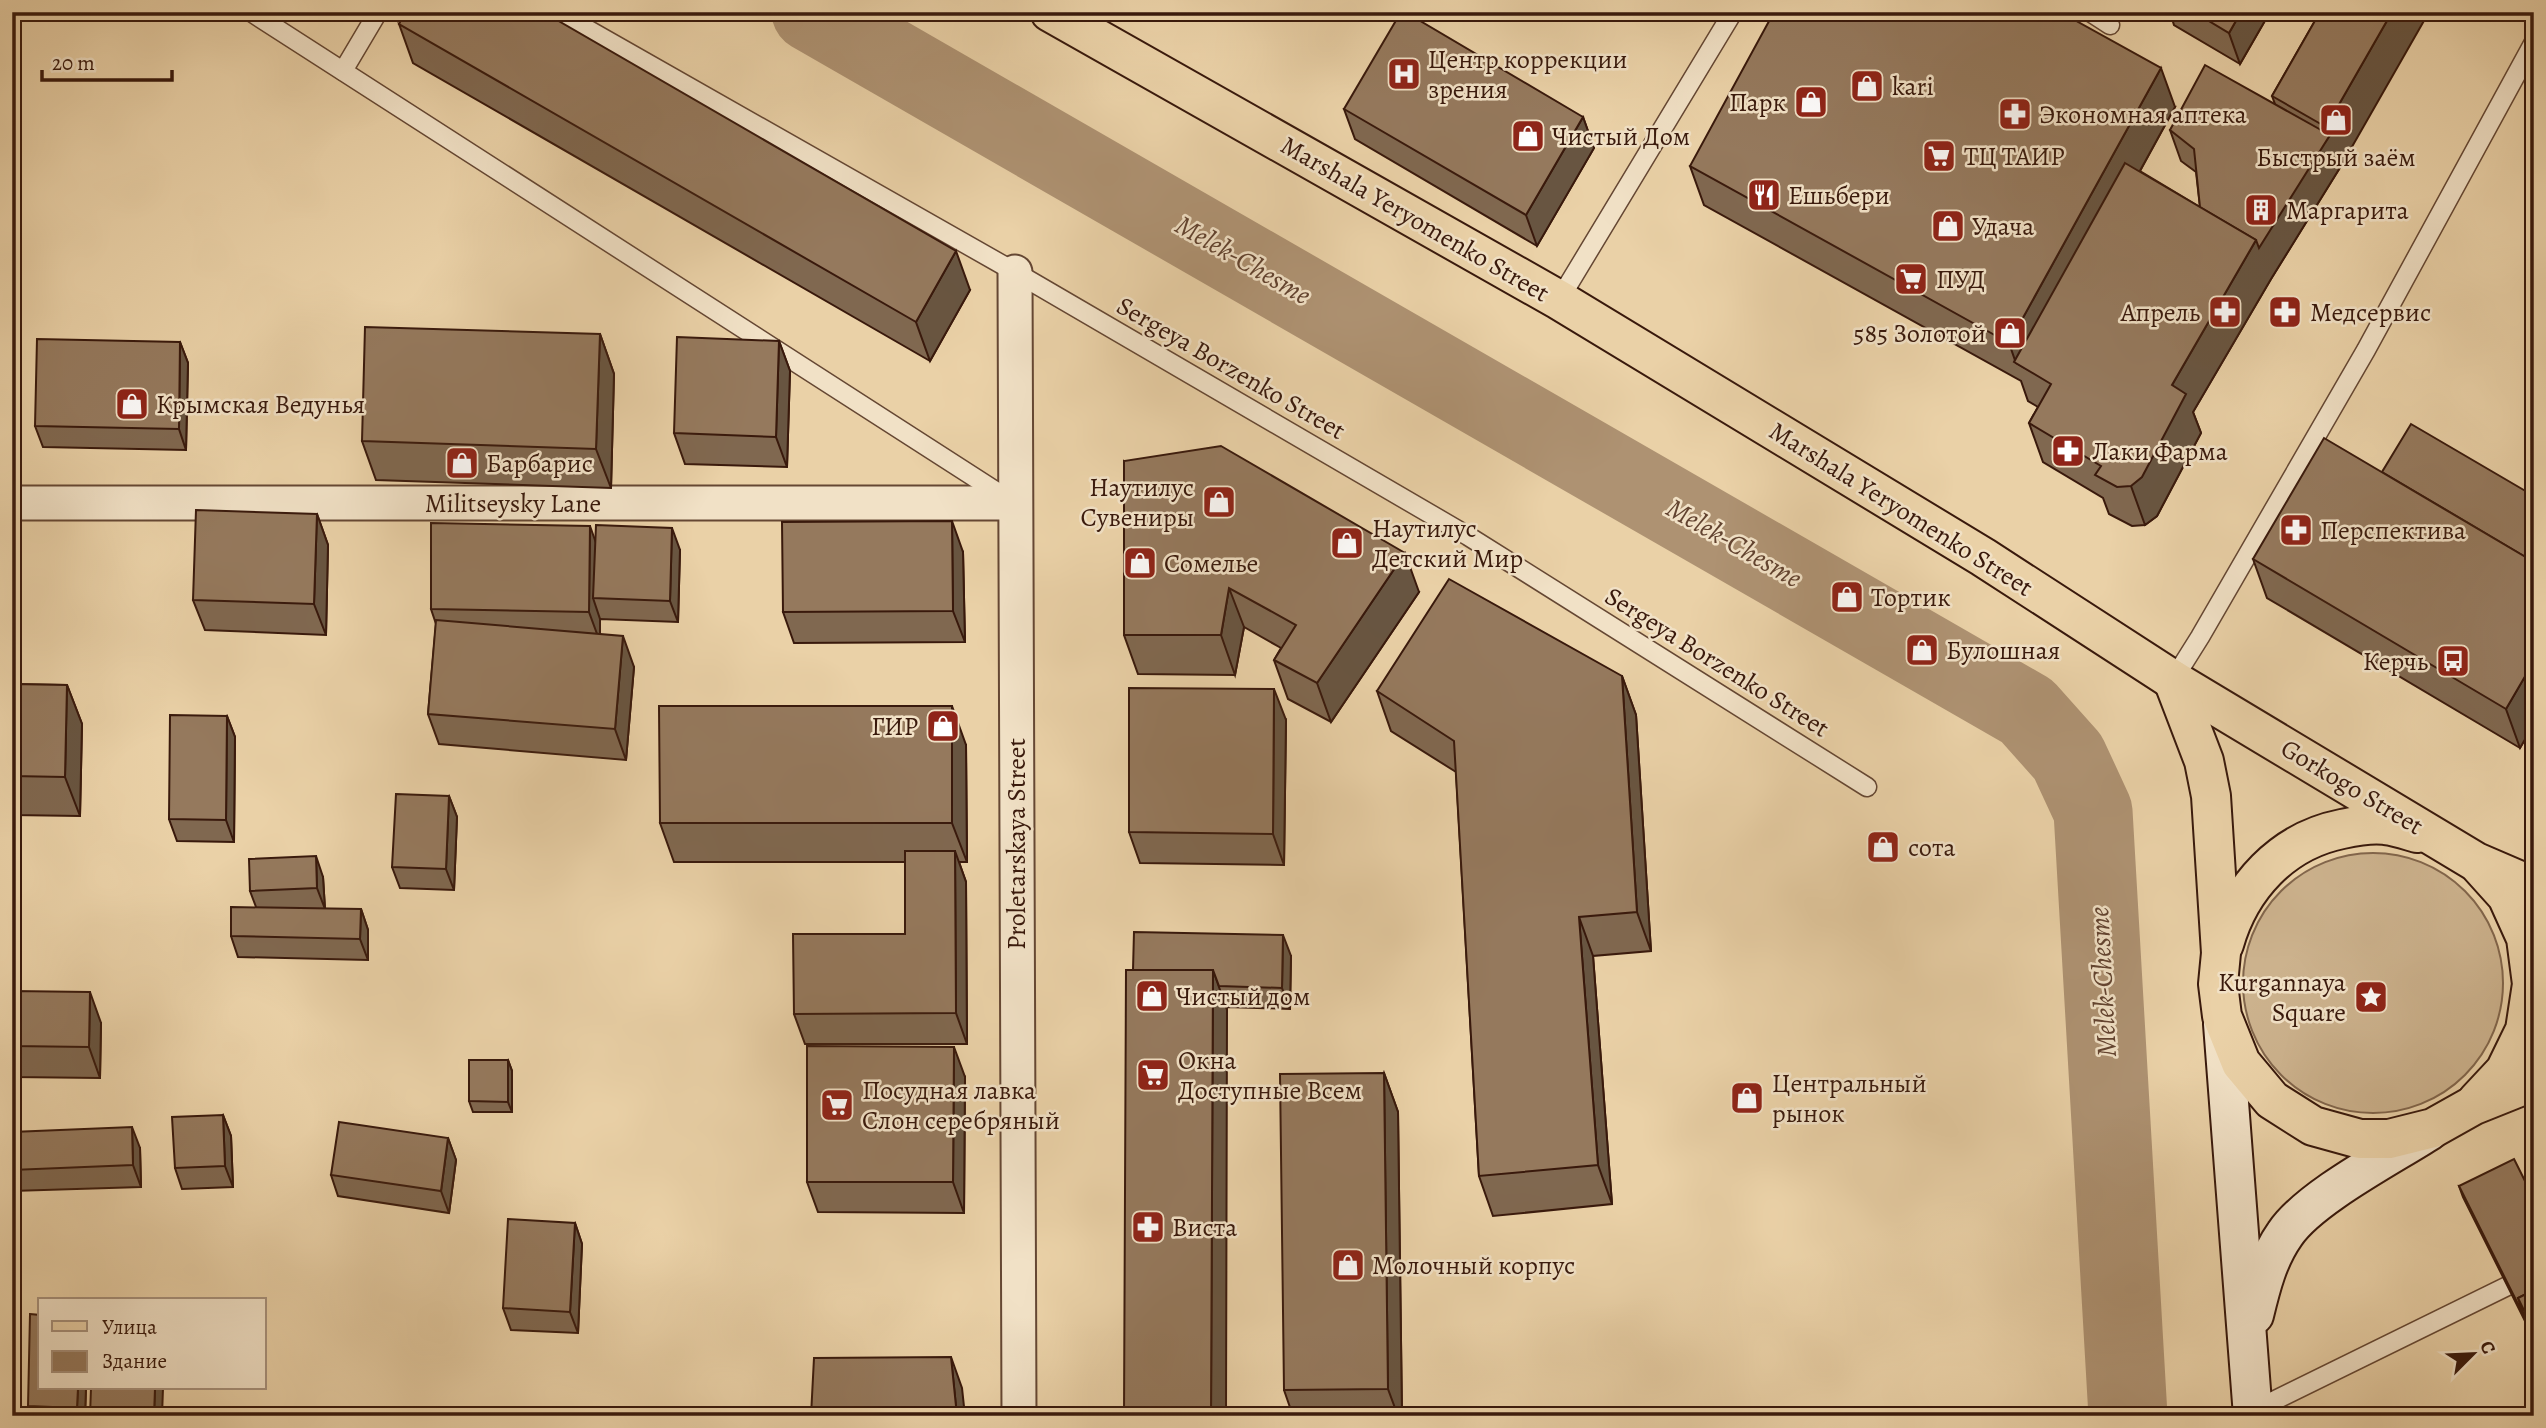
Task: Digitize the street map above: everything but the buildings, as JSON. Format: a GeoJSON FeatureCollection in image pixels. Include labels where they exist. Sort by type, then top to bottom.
{"type":"FeatureCollection","features":[{"type":"Feature","properties":{"kind":"main road","name":"Marshala Yeryomenko Street"},"geometry":{"type":"LineString","coordinates":[[1050,12],[1559,300],[1983,557],[2173,680]]}},
{"type":"Feature","properties":{"kind":"main road","name":"Gorkogo Street"},"geometry":{"type":"LineString","coordinates":[[2173,680],[2476,862],[2534,887]]}},
{"type":"Feature","properties":{"kind":"main road"},"geometry":{"type":"LineString","coordinates":[[2173,680],[2204,761],[2211,796],[2221,953],[2218,984],[2253,1413]]}},
{"type":"Feature","properties":{"kind":"main road"},"geometry":{"type":"LineString","coordinates":[[2221,953],[2229,925],[2253,884],[2280,857],[2304,842],[2329,831],[2384,825],[2437,837]]}},
{"type":"Feature","properties":{"kind":"main road"},"geometry":{"type":"LineString","coordinates":[[2474,1105],[2505,1072],[2525,1030],[2532,984],[2526,938],[2507,896],[2476,862]]}},
{"type":"Feature","properties":{"kind":"main road"},"geometry":{"type":"LineString","coordinates":[[2222,1016],[2241,1063],[2272,1100],[2313,1126],[2360,1139],[2389,1139],[2433,1128]]}},
{"type":"Feature","properties":{"kind":"main road"},"geometry":{"type":"LineString","coordinates":[[2248,1337],[2265,1272],[2285,1233],[2316,1203],[2474,1105],[2534,1081]]}},
{"type":"Feature","properties":{"kind":"street","name":"Proletarskaya Street"},"geometry":{"type":"LineString","coordinates":[[1015,272],[1019,1416]]}},
{"type":"Feature","properties":{"kind":"street","name":"Militseysky Lane"},"geometry":{"type":"LineString","coordinates":[[12,503],[1015,503]]}},
{"type":"Feature","properties":{"kind":"lane"},"geometry":{"type":"LineString","coordinates":[[12,18],[13,12]]}},
{"type":"Feature","properties":{"kind":"lane"},"geometry":{"type":"LineString","coordinates":[[251,12],[1015,503]]}},
{"type":"Feature","properties":{"kind":"lane"},"geometry":{"type":"LineString","coordinates":[[343,71],[378,12]]}},
{"type":"Feature","properties":{"kind":"lane","name":"Sergeya Borzenko Street"},"geometry":{"type":"LineString","coordinates":[[557,12],[1015,272],[1468,536],[1867,787]]}},
{"type":"Feature","properties":{"kind":"lane"},"geometry":{"type":"LineString","coordinates":[[1559,300],[1733,12]]}},
{"type":"Feature","properties":{"kind":"lane"},"geometry":{"type":"LineString","coordinates":[[2090,12],[2110,25]]}},
{"type":"Feature","properties":{"kind":"lane"},"geometry":{"type":"LineString","coordinates":[[2173,680],[2359,362],[2534,42]]}},
{"type":"Feature","properties":{"kind":"lane"},"geometry":{"type":"LineString","coordinates":[[2253,1413],[2534,1273]]}},
{"type":"Feature","properties":{"kind":"shaded area"},"geometry":{"type":"Polygon","coordinates":[[[2373,853],[2423,863],[2445,875],[2465,891],[2481,911],[2493,933],[2503,983],[2493,1033],[2481,1055],[2465,1075],[2445,1091],[2423,1103],[2373,1113],[2323,1103],[2301,1091],[2281,1075],[2265,1055],[2253,1033],[2243,983],[2253,933],[2265,911],[2281,891],[2301,875],[2323,863],[2373,853]]]}},
{"type":"Feature","properties":{"kind":"waterway","name":"Melek-Chesme"},"geometry":{"type":"LineString","coordinates":[[811,12],[2027,711],[2068,757],[2093,811],[2128,1416]]}},
{"type":"Feature","properties":{"kind":"place","name":"Центр коррекции зрения"},"geometry":{"type":"Point","coordinates":[1404,74]}},
{"type":"Feature","properties":{"kind":"place","name":"kari"},"geometry":{"type":"Point","coordinates":[1867,86]}},
{"type":"Feature","properties":{"kind":"place","name":"Парк"},"geometry":{"type":"Point","coordinates":[1811,102]}},
{"type":"Feature","properties":{"kind":"place","name":"Экономная аптека"},"geometry":{"type":"Point","coordinates":[2015,114]}},
{"type":"Feature","properties":{"kind":"place","name":"Быстрый заём"},"geometry":{"type":"Point","coordinates":[2336,120]}},
{"type":"Feature","properties":{"kind":"place","name":"Чистый Дом"},"geometry":{"type":"Point","coordinates":[1528,136]}},
{"type":"Feature","properties":{"kind":"place","name":"ТЦ ТАИР"},"geometry":{"type":"Point","coordinates":[1939,156]}},
{"type":"Feature","properties":{"kind":"place","name":"Ешьбери"},"geometry":{"type":"Point","coordinates":[1764,195]}},
{"type":"Feature","properties":{"kind":"place","name":"Маргарита"},"geometry":{"type":"Point","coordinates":[2261,210]}},
{"type":"Feature","properties":{"kind":"place","name":"Удача"},"geometry":{"type":"Point","coordinates":[1948,226]}},
{"type":"Feature","properties":{"kind":"place","name":"ПУД"},"geometry":{"type":"Point","coordinates":[1911,279]}},
{"type":"Feature","properties":{"kind":"place","name":"Апрель"},"geometry":{"type":"Point","coordinates":[2225,312]}},
{"type":"Feature","properties":{"kind":"place","name":"Медсервис"},"geometry":{"type":"Point","coordinates":[2285,312]}},
{"type":"Feature","properties":{"kind":"place","name":"585 Золотой"},"geometry":{"type":"Point","coordinates":[2010,333]}},
{"type":"Feature","properties":{"kind":"place","name":"Крымская Ведунья"},"geometry":{"type":"Point","coordinates":[132,404]}},
{"type":"Feature","properties":{"kind":"place","name":"Лаки Фарма"},"geometry":{"type":"Point","coordinates":[2068,451]}},
{"type":"Feature","properties":{"kind":"place","name":"Барбарис"},"geometry":{"type":"Point","coordinates":[462,463]}},
{"type":"Feature","properties":{"kind":"place","name":"Наутилус Сувениры"},"geometry":{"type":"Point","coordinates":[1219,502]}},
{"type":"Feature","properties":{"kind":"place","name":"Перспектива"},"geometry":{"type":"Point","coordinates":[2296,530]}},
{"type":"Feature","properties":{"kind":"place","name":"Наутилус Детский Мир"},"geometry":{"type":"Point","coordinates":[1347,543]}},
{"type":"Feature","properties":{"kind":"place","name":"Сомелье"},"geometry":{"type":"Point","coordinates":[1140,563]}},
{"type":"Feature","properties":{"kind":"place","name":"Тортик"},"geometry":{"type":"Point","coordinates":[1847,597]}},
{"type":"Feature","properties":{"kind":"place","name":"Булошная"},"geometry":{"type":"Point","coordinates":[1922,650]}},
{"type":"Feature","properties":{"kind":"place","name":"Керчь"},"geometry":{"type":"Point","coordinates":[2453,661]}},
{"type":"Feature","properties":{"kind":"place","name":"ГИР"},"geometry":{"type":"Point","coordinates":[943,726]}},
{"type":"Feature","properties":{"kind":"place","name":"сота"},"geometry":{"type":"Point","coordinates":[1883,847]}},
{"type":"Feature","properties":{"kind":"place","name":"Чистый дом"},"geometry":{"type":"Point","coordinates":[1152,996]}},
{"type":"Feature","properties":{"kind":"place","name":"Kurgannaya Square"},"geometry":{"type":"Point","coordinates":[2371,997]}},
{"type":"Feature","properties":{"kind":"place","name":"Окна Доступные Всем"},"geometry":{"type":"Point","coordinates":[1153,1075]}},
{"type":"Feature","properties":{"kind":"place","name":"Центральный рынок"},"geometry":{"type":"Point","coordinates":[1747,1098]}},
{"type":"Feature","properties":{"kind":"place","name":"Посудная лавка Слон серебряный"},"geometry":{"type":"Point","coordinates":[837,1105]}},
{"type":"Feature","properties":{"kind":"place","name":"Виста"},"geometry":{"type":"Point","coordinates":[1148,1227]}},
{"type":"Feature","properties":{"kind":"place","name":"Молочный корпус"},"geometry":{"type":"Point","coordinates":[1348,1265]}}]}
